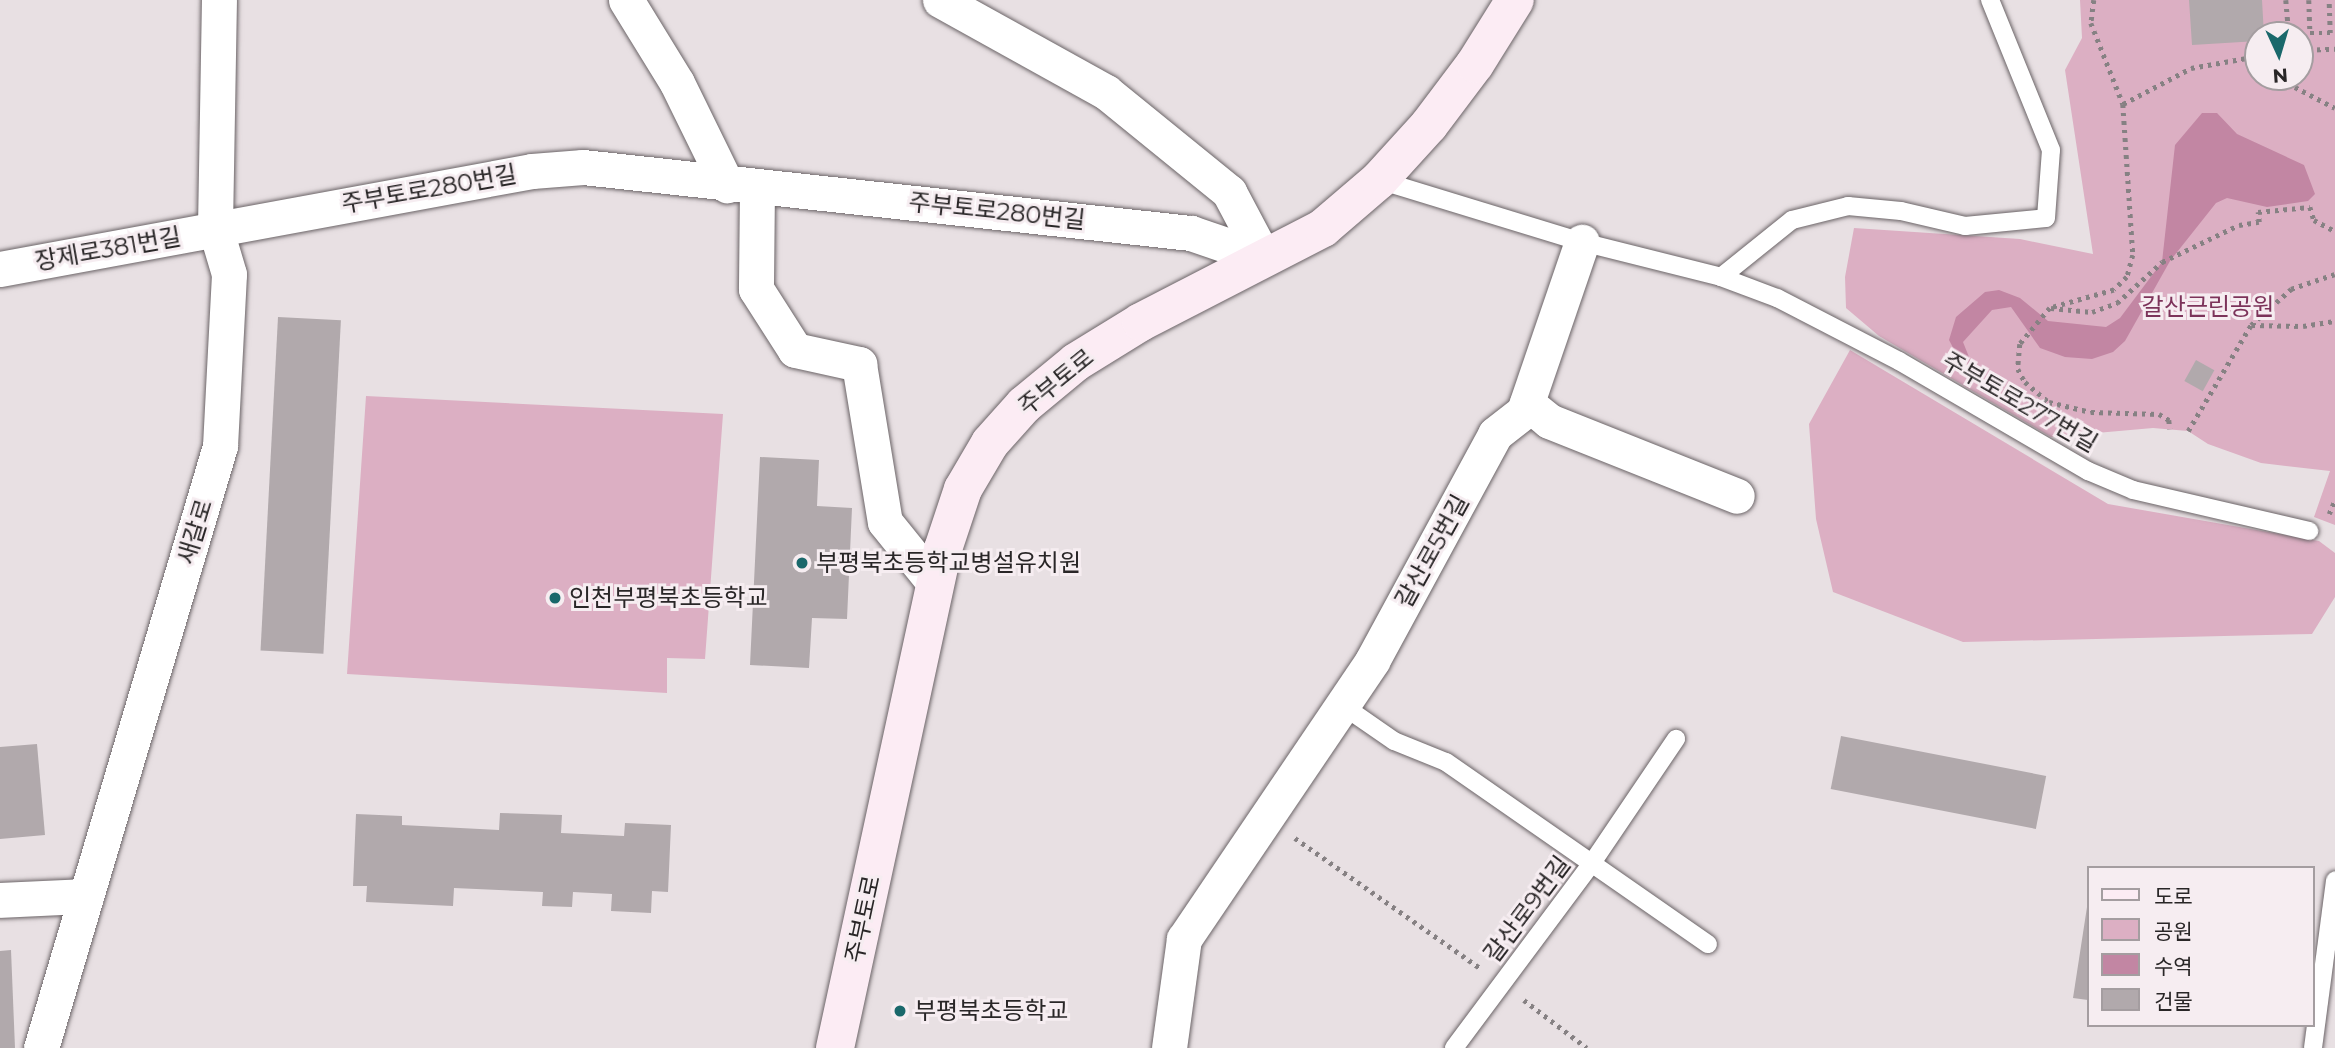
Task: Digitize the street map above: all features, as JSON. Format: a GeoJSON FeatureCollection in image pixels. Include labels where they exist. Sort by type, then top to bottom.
{"type":"FeatureCollection","features":[{"type":"Feature","properties":{"kind":"main road","name":"주부토로"},"geometry":{"type":"LineString","coordinates":[[835,1048],[935,584],[964,489],[990,443],[1024,405],[1076,362],[1140,322],[1323,228],[1379,180],[1467,74],[1515,0]]}},
{"type":"Feature","properties":{"kind":"street","name":"새갈로"},"geometry":{"type":"LineString","coordinates":[[41,1048],[220,446],[229,274],[215,227],[219,0]]}},
{"type":"Feature","properties":{"kind":"street"},"geometry":{"type":"LineString","coordinates":[[626,0],[742,186],[756,289],[795,350],[859,364],[886,522],[935,584]]}},
{"type":"Feature","properties":{"kind":"street"},"geometry":{"type":"LineString","coordinates":[[940,0],[1106,92],[1229,192],[1264,258]]}},
{"type":"Feature","properties":{"kind":"street","name":"주부토로280번길"},"geometry":{"type":"LineString","coordinates":[[215,227],[544,170],[583,167],[742,186],[959,205],[1191,233],[1264,258]]}},
{"type":"Feature","properties":{"kind":"street","name":"장제로381번길"},"geometry":{"type":"LineString","coordinates":[[0,269],[215,227]]}},
{"type":"Feature","properties":{"kind":"street","name":"갈산로5번길"},"geometry":{"type":"LineString","coordinates":[[1169,1048],[1184,939],[1372,660],[1495,435],[1524,411],[1582,242]]}},
{"type":"Feature","properties":{"kind":"street"},"geometry":{"type":"LineString","coordinates":[[1527,403],[1549,421],[1737,496]]}},
{"type":"Feature","properties":{"kind":"street"},"geometry":{"type":"LineString","coordinates":[[0,900],[86,896]]}},
{"type":"Feature","properties":{"kind":"lane"},"geometry":{"type":"LineString","coordinates":[[1721,277],[1792,219],[1848,206],[1901,211],[1965,226],[2046,218],[2051,150],[1990,0]]}},
{"type":"Feature","properties":{"kind":"lane","name":"주부토로277번길"},"geometry":{"type":"LineString","coordinates":[[1379,180],[1582,242],[1721,277],[1829,323],[2088,471],[2133,490],[2309,531]]}},
{"type":"Feature","properties":{"kind":"lane"},"geometry":{"type":"LineString","coordinates":[[1342,705],[1394,741],[1446,762],[1592,863]]}},
{"type":"Feature","properties":{"kind":"lane","name":"갈산로9번길"},"geometry":{"type":"LineString","coordinates":[[1454,1048],[1592,863],[1676,739]]}},
{"type":"Feature","properties":{"kind":"lane","name":"갈산로9번길"},"geometry":{"type":"LineString","coordinates":[[1592,863],[1708,944]]}},
{"type":"Feature","properties":{"kind":"lane"},"geometry":{"type":"LineString","coordinates":[[2313,1048],[2335,880]]}},
{"type":"Feature","properties":{"kind":"path"},"geometry":{"type":"LineString","coordinates":[[2094,0],[2091,23],[2123,104],[2133,255],[2127,277],[2114,290],[2050,308],[2020,344],[2018,369],[2025,382],[2049,402],[2091,412],[2159,414],[2169,420],[2170,429]]}},
{"type":"Feature","properties":{"kind":"path"},"geometry":{"type":"LineString","coordinates":[[2286,0],[2288,21]]}},
{"type":"Feature","properties":{"kind":"path"},"geometry":{"type":"LineString","coordinates":[[2309,0],[2310,33],[2330,33],[2329,0]]}},
{"type":"Feature","properties":{"kind":"path"},"geometry":{"type":"LineString","coordinates":[[2314,49],[2335,48]]}},
{"type":"Feature","properties":{"kind":"path"},"geometry":{"type":"LineString","coordinates":[[2123,104],[2191,68],[2244,59]]}},
{"type":"Feature","properties":{"kind":"path"},"geometry":{"type":"LineString","coordinates":[[2303,91],[2335,108]]}},
{"type":"Feature","properties":{"kind":"path"},"geometry":{"type":"LineString","coordinates":[[2050,308],[2092,312],[2117,303],[2162,262],[2239,225],[2259,222],[2259,212],[2310,207],[2314,220],[2335,231]]}},
{"type":"Feature","properties":{"kind":"path"},"geometry":{"type":"LineString","coordinates":[[2188,431],[2251,326],[2291,289],[2335,274]]}},
{"type":"Feature","properties":{"kind":"path"},"geometry":{"type":"LineString","coordinates":[[2251,326],[2303,326],[2335,321]]}},
{"type":"Feature","properties":{"kind":"path"},"geometry":{"type":"LineString","coordinates":[[1266,817],[1502,984]]}},
{"type":"Feature","properties":{"kind":"path","name":"갈산로9번길"},"geometry":{"type":"LineString","coordinates":[[1502,984],[1587,1048]]}},
{"type":"Feature","properties":{"kind":"green space","name":"갈산근린공원"},"geometry":{"type":"Polygon","coordinates":[[[2080,0],[2335,0],[2335,525],[2314,517],[2330,471],[2261,463],[2208,444],[2188,431],[2153,428],[2051,437],[1879,336],[1846,308],[1845,277],[1854,228],[2020,239],[2093,254],[2065,70],[2082,38],[2080,0]]]}},
{"type":"Feature","properties":{"kind":"green space"},"geometry":{"type":"Polygon","coordinates":[[[1850,350],[2108,504],[2319,541],[2335,553],[2335,597],[2312,634],[1963,642],[1833,592],[1816,519],[1809,424],[1850,350]]]}},
{"type":"Feature","properties":{"kind":"green space"},"geometry":{"type":"Polygon","coordinates":[[[366,396],[723,414],[705,659],[667,658],[667,693],[347,674],[366,396]]]}},
{"type":"Feature","properties":{"kind":"water"},"geometry":{"type":"Polygon","coordinates":[[[2202,113],[2217,113],[2237,134],[2304,165],[2315,194],[2308,201],[2267,207],[2227,198],[2216,203],[2170,261],[2125,341],[2113,352],[2092,359],[2065,357],[2040,348],[2011,307],[1992,310],[1963,342],[1973,367],[1958,357],[1949,340],[1956,317],[1985,292],[1999,290],[2020,298],[2048,321],[2106,327],[2120,318],[2162,262],[2175,145],[2202,113]]]}},
{"type":"Feature","properties":{"kind":"building"},"geometry":{"type":"Polygon","coordinates":[[[2189,0],[2262,0],[2263,21],[2244,21],[2244,42],[2192,45],[2189,0]]]}},
{"type":"Feature","properties":{"kind":"building"},"geometry":{"type":"Polygon","coordinates":[[[278,317],[341,320],[323,654],[261,651],[278,317]]]}},
{"type":"Feature","properties":{"kind":"building"},"geometry":{"type":"Polygon","coordinates":[[[2196,360],[2214,370],[2203,391],[2184,381],[2196,360]]]}},
{"type":"Feature","properties":{"kind":"building","name":"부평북초등학교병설유치원"},"geometry":{"type":"Polygon","coordinates":[[[760,457],[819,460],[817,506],[852,508],[847,619],[812,618],[809,668],[750,665],[760,457]]]}},
{"type":"Feature","properties":{"kind":"building"},"geometry":{"type":"Polygon","coordinates":[[[1841,736],[2046,776],[2036,829],[1831,789],[1841,736]]]}},
{"type":"Feature","properties":{"kind":"building"},"geometry":{"type":"Polygon","coordinates":[[[37,744],[45,835],[0,839],[0,747],[37,744]]]}},
{"type":"Feature","properties":{"kind":"building"},"geometry":{"type":"Polygon","coordinates":[[[500,813],[562,815],[561,833],[624,836],[625,823],[671,825],[668,892],[652,891],[651,913],[611,911],[612,894],[573,892],[572,907],[542,906],[543,892],[454,888],[453,906],[366,902],[367,886],[353,886],[356,814],[402,816],[402,825],[499,830],[500,813]]]}},
{"type":"Feature","properties":{"kind":"building"},"geometry":{"type":"Polygon","coordinates":[[[2086,914],[2086,1000],[2073,998],[2086,914]]]}},
{"type":"Feature","properties":{"kind":"building"},"geometry":{"type":"Polygon","coordinates":[[[11,950],[15,1048],[0,1048],[0,951],[11,950]]]}},
{"type":"Feature","properties":{"kind":"place","name":"부평북초등학교병설유치원"},"geometry":{"type":"Point","coordinates":[802,563]}},
{"type":"Feature","properties":{"kind":"place","name":"인천부평북초등학교"},"geometry":{"type":"Point","coordinates":[555,598]}},
{"type":"Feature","properties":{"kind":"place","name":"부평북초등학교"},"geometry":{"type":"Point","coordinates":[900,1011]}}]}
